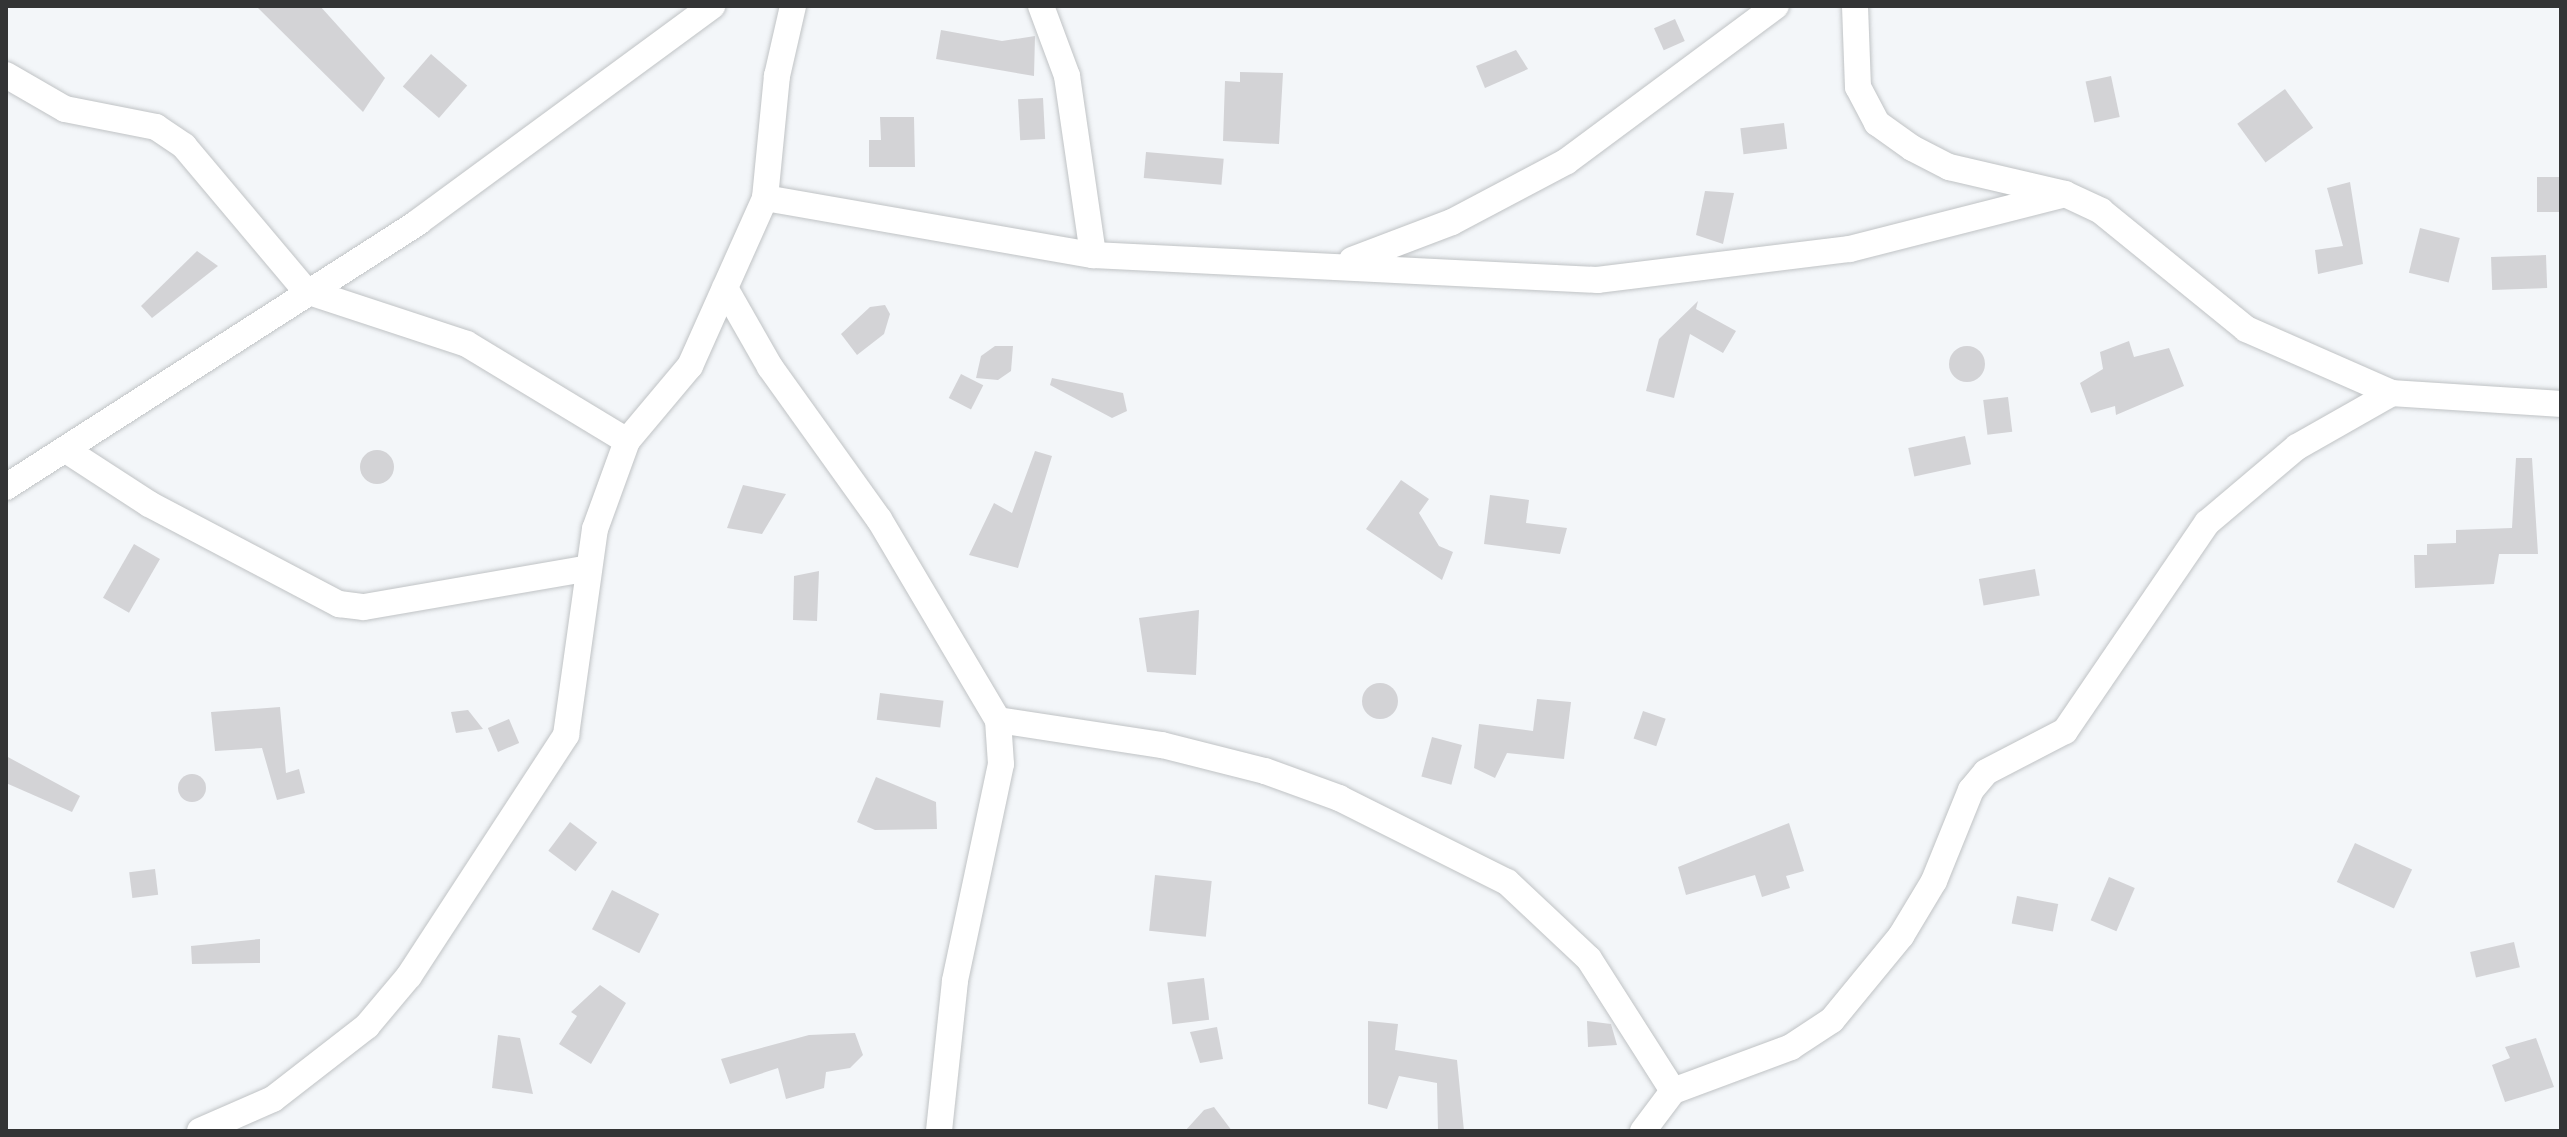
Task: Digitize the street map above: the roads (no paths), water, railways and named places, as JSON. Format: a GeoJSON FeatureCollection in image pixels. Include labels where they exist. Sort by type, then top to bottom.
{"type":"FeatureCollection","features":[{"type":"Feature","properties":{"kind":"street"},"geometry":{"type":"LineString","coordinates":[[6,487],[306,291],[418,222],[712,6]]}},
{"type":"Feature","properties":{"kind":"street"},"geometry":{"type":"LineString","coordinates":[[200,1131],[320,1069],[409,976],[566,735],[584,569],[627,441],[690,366],[765,198],[777,76],[793,6]]}},
{"type":"Feature","properties":{"kind":"street"},"geometry":{"type":"LineString","coordinates":[[1041,6],[1067,76],[1093,255]]}},
{"type":"Feature","properties":{"kind":"street"},"geometry":{"type":"LineString","coordinates":[[1338,265],[1452,222],[1567,161],[1776,6]]}},
{"type":"Feature","properties":{"kind":"street"},"geometry":{"type":"LineString","coordinates":[[1855,6],[1858,87],[1877,123],[1949,167],[2065,194],[2133,234],[2207,304],[2246,329],[2392,393],[2561,404]]}},
{"type":"Feature","properties":{"kind":"street"},"geometry":{"type":"LineString","coordinates":[[6,75],[65,109],[156,127],[184,146],[306,291],[467,344],[627,441]]}},
{"type":"Feature","properties":{"kind":"street"},"geometry":{"type":"LineString","coordinates":[[765,198],[1093,255],[1597,280],[1709,271],[1850,249],[2065,194]]}},
{"type":"Feature","properties":{"kind":"street"},"geometry":{"type":"LineString","coordinates":[[725,288],[903,558],[998,720],[1001,764],[957,969],[939,1131]]}},
{"type":"Feature","properties":{"kind":"street"},"geometry":{"type":"LineString","coordinates":[[1643,1131],[1673,1091],[1791,1047],[1832,1020],[1901,936],[1934,881],[1971,790],[1986,772],[2065,731],[2207,523],[2297,447],[2392,393]]}},
{"type":"Feature","properties":{"kind":"street"},"geometry":{"type":"LineString","coordinates":[[66,450],[149,504],[339,604],[364,607],[584,569]]}},
{"type":"Feature","properties":{"kind":"street"},"geometry":{"type":"LineString","coordinates":[[998,720],[1162,745],[1265,771],[1339,798],[1507,882],[1589,959],[1673,1091]]}}]}
